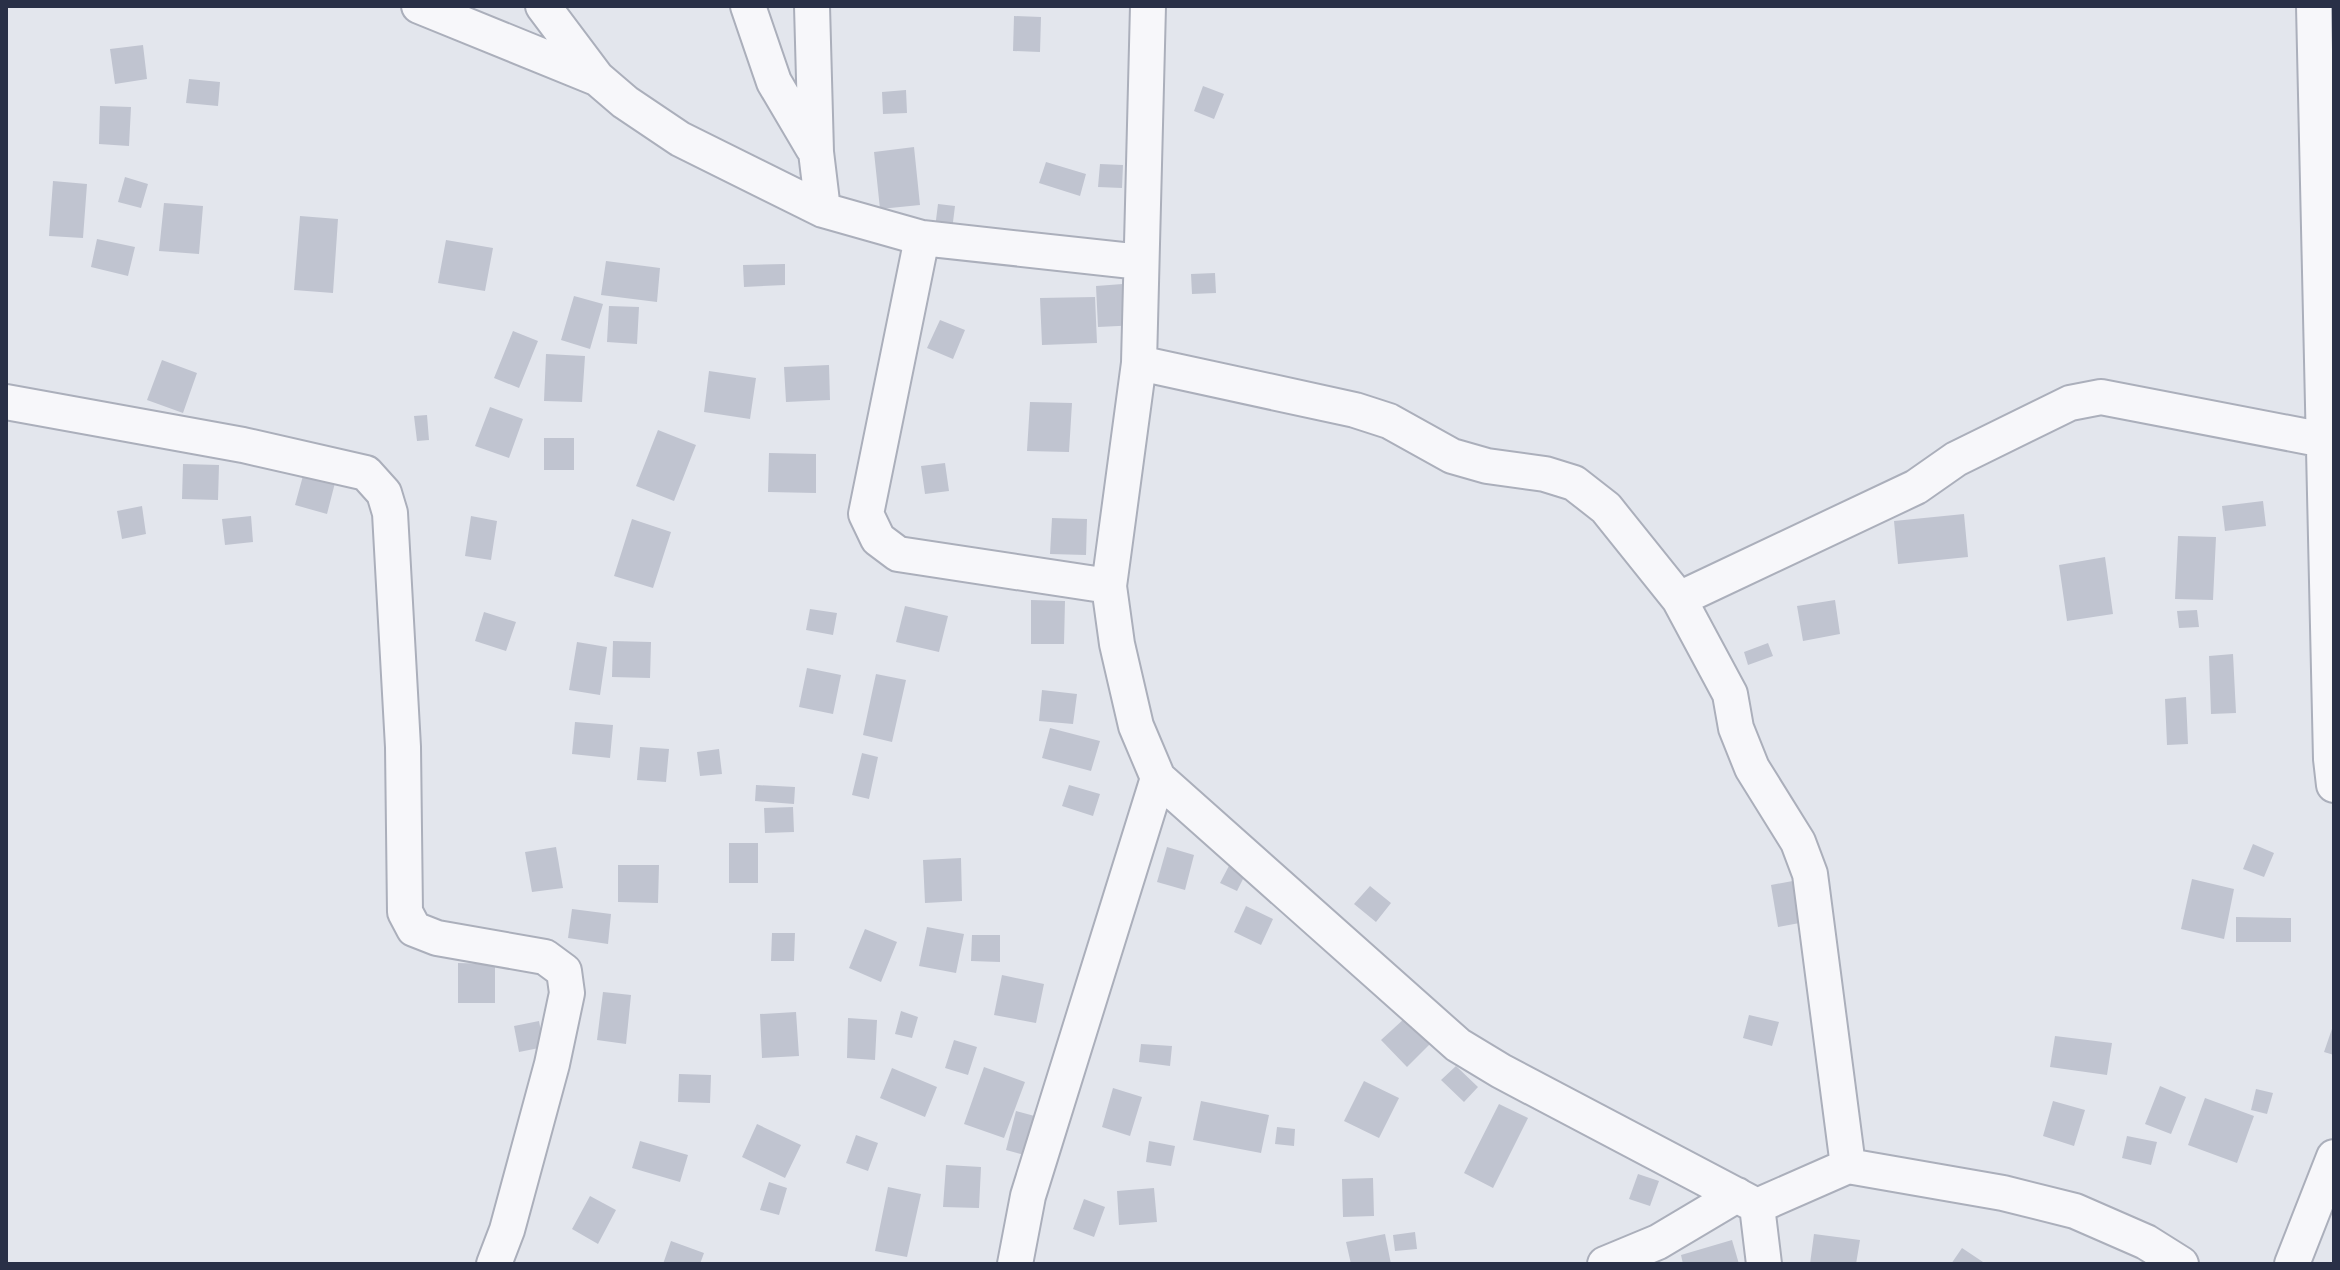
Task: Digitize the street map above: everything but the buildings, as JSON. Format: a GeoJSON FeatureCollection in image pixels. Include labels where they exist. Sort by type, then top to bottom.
{"type":"FeatureCollection","features":[{"type":"Feature","properties":{"kind":"street"},"geometry":{"type":"LineString","coordinates":[[419,6],[597,78]]}},
{"type":"Feature","properties":{"kind":"street"},"geometry":{"type":"LineString","coordinates":[[543,6],[597,78],[625,102],[680,139],[823,210],[922,238],[1141,262]]}},
{"type":"Feature","properties":{"kind":"street"},"geometry":{"type":"LineString","coordinates":[[748,6],[774,82],[816,152]]}},
{"type":"Feature","properties":{"kind":"street"},"geometry":{"type":"LineString","coordinates":[[812,6],[816,152],[823,210]]}},
{"type":"Feature","properties":{"kind":"street"},"geometry":{"type":"LineString","coordinates":[[1148,6],[1139,363],[1109,586],[1117,644],[1136,726],[1158,778],[1458,1045],[1501,1071],[1747,1200],[1764,1264]]}},
{"type":"Feature","properties":{"kind":"street"},"geometry":{"type":"LineString","coordinates":[[2314,6],[2325,56],[2324,440],[2334,785]]}},
{"type":"Feature","properties":{"kind":"street"},"geometry":{"type":"LineString","coordinates":[[922,238],[866,514],[878,539],[898,554],[1109,586]]}},
{"type":"Feature","properties":{"kind":"street"},"geometry":{"type":"LineString","coordinates":[[1139,363],[1355,410],[1389,421],[1452,456],[1487,466],[1545,474],[1574,483],[1606,508],[1679,599],[1730,694],[1736,728],[1752,768],[1798,842],[1810,874],[1848,1166]]}},
{"type":"Feature","properties":{"kind":"street"},"geometry":{"type":"LineString","coordinates":[[1679,599],[1916,487],[1956,459],[2070,403],[2101,397],[2324,440]]}},
{"type":"Feature","properties":{"kind":"street"},"geometry":{"type":"LineString","coordinates":[[6,402],[243,445],[366,473],[384,493],[390,513],[403,747],[405,912],[414,929],[437,938],[545,957],[564,971],[567,993],[552,1064],[516,1200],[494,1264]]}},
{"type":"Feature","properties":{"kind":"street"},"geometry":{"type":"LineString","coordinates":[[1015,1264],[1028,1196],[1158,778]]}},
{"type":"Feature","properties":{"kind":"street"},"geometry":{"type":"LineString","coordinates":[[2292,1264],[2334,1157]]}},
{"type":"Feature","properties":{"kind":"street"},"geometry":{"type":"LineString","coordinates":[[1605,1264],[1747,1200],[1848,1166],[2003,1193],[2075,1211],[2146,1242],[2181,1264]]}}]}
